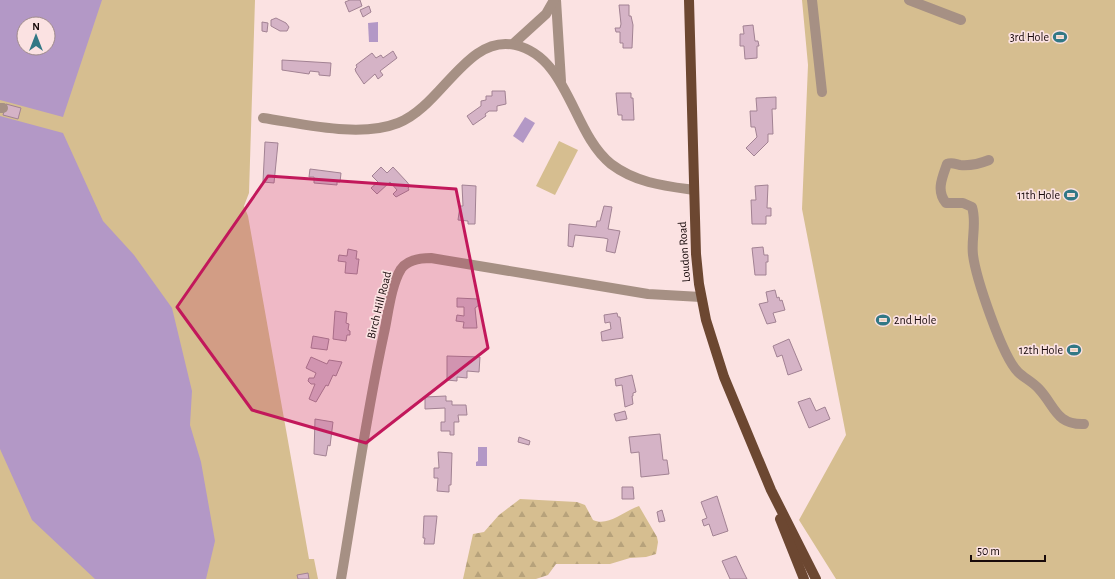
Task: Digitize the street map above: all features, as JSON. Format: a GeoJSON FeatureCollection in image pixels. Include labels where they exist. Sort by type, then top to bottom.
{"type":"FeatureCollection","features":[{"type":"Feature","properties":{"kind":"main road","name":"Loudon Road"},"geometry":{"type":"LineString","coordinates":[[689,0],[696,254],[701,297],[717,360],[771,490]]}},
{"type":"Feature","properties":{"kind":"main road"},"geometry":{"type":"LineString","coordinates":[[771,490],[782,525],[804,579]]}},
{"type":"Feature","properties":{"kind":"main road"},"geometry":{"type":"LineString","coordinates":[[771,490],[816,579]]}},
{"type":"Feature","properties":{"kind":"street"},"geometry":{"type":"LineString","coordinates":[[513,44],[546,14],[555,0]]}},
{"type":"Feature","properties":{"kind":"street"},"geometry":{"type":"LineString","coordinates":[[555,0],[559,67],[562,84]]}},
{"type":"Feature","properties":{"kind":"street"},"geometry":{"type":"LineString","coordinates":[[812,0],[822,92]]}},
{"type":"Feature","properties":{"kind":"street"},"geometry":{"type":"LineString","coordinates":[[909,0],[961,20]]}},
{"type":"Feature","properties":{"kind":"street"},"geometry":{"type":"LineString","coordinates":[[263,118],[334,128],[368,129],[390,126],[410,117],[426,105],[463,65],[478,52],[500,45],[513,44],[528,50],[542,60],[554,73],[562,84],[592,141],[600,153],[613,165],[633,177],[652,184],[694,190]]}},
{"type":"Feature","properties":{"kind":"street"},"geometry":{"type":"LineString","coordinates":[[989,160],[981,164],[972,165],[947,164],[940,185],[941,196],[946,203],[963,203],[972,207],[975,217],[973,256],[980,286],[1006,354],[1017,371],[1039,388],[1065,422],[1072,424],[1084,424]]}},
{"type":"Feature","properties":{"kind":"street","name":"Birch Hill Road"},"geometry":{"type":"LineString","coordinates":[[341,579],[380,351],[396,281],[407,263],[415,260],[432,258],[648,294],[701,297]]}},
{"type":"Feature","properties":{"kind":"highlighted area"},"geometry":{"type":"Polygon","coordinates":[[[268,176],[456,189],[488,348],[366,443],[252,410],[177,307],[268,176]]]}},
{"type":"Feature","properties":{"kind":"green space"},"geometry":{"type":"Polygon","coordinates":[[[0,0],[255,0],[249,193],[244,206],[248,216],[309,559],[314,559],[318,579],[0,579],[0,0]]]}},
{"type":"Feature","properties":{"kind":"green space"},"geometry":{"type":"Polygon","coordinates":[[[802,0],[1115,0],[1115,579],[836,579],[799,520],[846,435],[802,209],[808,65],[802,0]]]}},
{"type":"Feature","properties":{"kind":"green space"},"geometry":{"type":"Polygon","coordinates":[[[559,141],[578,150],[555,195],[536,186],[559,141]]]}},
{"type":"Feature","properties":{"kind":"green space"},"geometry":{"type":"Polygon","coordinates":[[[520,499],[577,502],[585,505],[593,520],[599,522],[616,518],[639,506],[657,537],[658,542],[656,554],[646,557],[630,558],[610,564],[556,564],[548,575],[536,579],[463,579],[473,534],[484,532],[499,515],[520,499]]]}},
{"type":"Feature","properties":{"kind":"shaded area"},"geometry":{"type":"Polygon","coordinates":[[[0,0],[102,0],[63,117],[0,100],[0,0]]]}},
{"type":"Feature","properties":{"kind":"shaded area"},"geometry":{"type":"Polygon","coordinates":[[[378,22],[378,42],[369,42],[368,23],[378,22]]]}},
{"type":"Feature","properties":{"kind":"shaded area"},"geometry":{"type":"Polygon","coordinates":[[[0,116],[63,133],[103,221],[134,255],[172,308],[192,391],[190,425],[201,462],[215,541],[206,579],[95,579],[32,520],[0,449],[0,116]]]}},
{"type":"Feature","properties":{"kind":"shaded area"},"geometry":{"type":"Polygon","coordinates":[[[525,117],[535,123],[523,143],[513,136],[525,117]]]}},
{"type":"Feature","properties":{"kind":"shaded area"},"geometry":{"type":"Polygon","coordinates":[[[478,447],[487,447],[487,466],[476,466],[476,462],[478,461],[478,447]]]}},
{"type":"Feature","properties":{"kind":"building"},"geometry":{"type":"Polygon","coordinates":[[[350,0],[360,0],[362,6],[349,12],[345,2],[350,0]]]}},
{"type":"Feature","properties":{"kind":"building"},"geometry":{"type":"Polygon","coordinates":[[[619,5],[629,5],[629,16],[631,16],[633,25],[632,48],[623,48],[623,43],[620,43],[620,32],[616,32],[615,28],[620,28],[621,24],[619,5]]]}},
{"type":"Feature","properties":{"kind":"building"},"geometry":{"type":"Polygon","coordinates":[[[369,6],[371,12],[363,17],[360,10],[369,6]]]}},
{"type":"Feature","properties":{"kind":"building"},"geometry":{"type":"Polygon","coordinates":[[[276,18],[286,23],[289,27],[287,31],[280,31],[271,26],[271,20],[276,18]]]}},
{"type":"Feature","properties":{"kind":"building"},"geometry":{"type":"Polygon","coordinates":[[[262,22],[268,23],[267,32],[262,31],[262,22]]]}},
{"type":"Feature","properties":{"kind":"building"},"geometry":{"type":"Polygon","coordinates":[[[753,25],[755,41],[758,41],[759,46],[757,46],[757,58],[745,59],[744,46],[740,46],[740,34],[744,34],[743,26],[753,25]]]}},
{"type":"Feature","properties":{"kind":"building"},"geometry":{"type":"Polygon","coordinates":[[[393,51],[397,58],[380,71],[383,75],[378,79],[375,74],[364,84],[356,72],[356,65],[372,53],[376,58],[381,55],[383,58],[393,51]]]}},
{"type":"Feature","properties":{"kind":"building"},"geometry":{"type":"Polygon","coordinates":[[[282,60],[331,63],[330,76],[319,75],[319,72],[310,71],[309,74],[282,70],[282,60]]]}},
{"type":"Feature","properties":{"kind":"building"},"geometry":{"type":"Polygon","coordinates":[[[492,91],[505,91],[506,104],[497,106],[497,111],[489,111],[485,114],[486,116],[473,125],[467,116],[481,106],[481,101],[486,100],[486,96],[492,96],[492,91]]]}},
{"type":"Feature","properties":{"kind":"building"},"geometry":{"type":"Polygon","coordinates":[[[616,93],[631,93],[631,98],[633,98],[634,120],[622,120],[622,115],[618,115],[616,93]]]}},
{"type":"Feature","properties":{"kind":"building"},"geometry":{"type":"Polygon","coordinates":[[[776,97],[776,109],[772,109],[773,134],[768,134],[768,142],[754,156],[746,148],[757,137],[755,127],[751,127],[750,111],[757,111],[756,98],[776,97]]]}},
{"type":"Feature","properties":{"kind":"building"},"geometry":{"type":"Polygon","coordinates":[[[6,104],[21,108],[18,119],[3,115],[6,104]]]}},
{"type":"Feature","properties":{"kind":"building"},"geometry":{"type":"Polygon","coordinates":[[[265,142],[278,143],[274,183],[263,182],[265,142]]]}},
{"type":"Feature","properties":{"kind":"building"},"geometry":{"type":"Polygon","coordinates":[[[381,167],[387,173],[393,167],[410,186],[408,188],[409,190],[396,197],[393,194],[397,190],[390,182],[377,194],[371,188],[378,182],[372,176],[381,167]]]}},
{"type":"Feature","properties":{"kind":"building"},"geometry":{"type":"Polygon","coordinates":[[[310,169],[341,173],[340,182],[337,182],[337,185],[314,183],[314,177],[309,177],[310,169]]]}},
{"type":"Feature","properties":{"kind":"building"},"geometry":{"type":"Polygon","coordinates":[[[462,185],[476,186],[475,224],[468,224],[468,221],[458,220],[460,206],[463,206],[462,185]]]}},
{"type":"Feature","properties":{"kind":"building"},"geometry":{"type":"Polygon","coordinates":[[[768,185],[767,208],[771,208],[771,216],[766,216],[766,224],[752,224],[751,200],[756,200],[755,186],[768,185]]]}},
{"type":"Feature","properties":{"kind":"building"},"geometry":{"type":"Polygon","coordinates":[[[604,206],[612,207],[608,229],[620,231],[615,253],[606,251],[608,239],[604,238],[575,235],[573,247],[568,246],[569,224],[596,227],[597,221],[600,221],[604,206]]]}},
{"type":"Feature","properties":{"kind":"building"},"geometry":{"type":"Polygon","coordinates":[[[763,247],[764,255],[768,255],[768,262],[766,262],[766,275],[755,275],[752,248],[763,247]]]}},
{"type":"Feature","properties":{"kind":"building"},"geometry":{"type":"Polygon","coordinates":[[[348,249],[357,251],[356,259],[359,259],[357,274],[345,273],[346,262],[338,261],[339,255],[347,256],[348,249]]]}},
{"type":"Feature","properties":{"kind":"building"},"geometry":{"type":"Polygon","coordinates":[[[775,290],[777,298],[779,297],[780,301],[782,300],[785,310],[773,313],[776,322],[767,324],[759,304],[768,302],[766,292],[775,290]]]}},
{"type":"Feature","properties":{"kind":"building"},"geometry":{"type":"Polygon","coordinates":[[[457,298],[478,299],[479,305],[475,308],[477,328],[463,328],[464,322],[456,321],[457,315],[464,316],[464,307],[457,307],[457,298]]]}},
{"type":"Feature","properties":{"kind":"building"},"geometry":{"type":"Polygon","coordinates":[[[335,311],[347,313],[346,323],[349,324],[348,330],[350,331],[350,335],[347,335],[346,341],[333,339],[335,311]]]}},
{"type":"Feature","properties":{"kind":"building"},"geometry":{"type":"Polygon","coordinates":[[[617,313],[618,317],[620,317],[623,338],[602,341],[601,332],[611,329],[610,322],[605,323],[604,315],[617,313]]]}},
{"type":"Feature","properties":{"kind":"building"},"geometry":{"type":"Polygon","coordinates":[[[313,336],[329,339],[327,350],[311,348],[313,336]]]}},
{"type":"Feature","properties":{"kind":"building"},"geometry":{"type":"Polygon","coordinates":[[[789,339],[802,370],[788,375],[782,355],[777,357],[773,346],[789,339]]]}},
{"type":"Feature","properties":{"kind":"building"},"geometry":{"type":"Polygon","coordinates":[[[447,356],[480,357],[479,372],[467,371],[467,378],[457,377],[457,381],[447,380],[447,356]]]}},
{"type":"Feature","properties":{"kind":"building"},"geometry":{"type":"Polygon","coordinates":[[[311,357],[327,364],[329,360],[342,362],[336,376],[333,375],[328,386],[326,385],[316,402],[309,399],[315,384],[311,384],[308,381],[309,378],[314,378],[316,373],[306,368],[311,357]]]}},
{"type":"Feature","properties":{"kind":"building"},"geometry":{"type":"Polygon","coordinates":[[[632,375],[636,392],[633,393],[632,396],[633,404],[625,407],[622,385],[616,386],[615,379],[632,375]]]}},
{"type":"Feature","properties":{"kind":"building"},"geometry":{"type":"Polygon","coordinates":[[[446,396],[446,401],[452,401],[452,405],[466,405],[467,415],[458,415],[459,422],[454,422],[454,435],[450,435],[450,431],[441,431],[441,422],[445,422],[445,408],[425,409],[425,397],[446,396]]]}},
{"type":"Feature","properties":{"kind":"building"},"geometry":{"type":"Polygon","coordinates":[[[810,398],[816,411],[825,407],[830,419],[809,428],[798,402],[810,398]]]}},
{"type":"Feature","properties":{"kind":"building"},"geometry":{"type":"Polygon","coordinates":[[[625,411],[627,419],[616,421],[614,414],[625,411]]]}},
{"type":"Feature","properties":{"kind":"building"},"geometry":{"type":"Polygon","coordinates":[[[315,419],[333,422],[330,446],[328,445],[326,456],[314,454],[315,419]]]}},
{"type":"Feature","properties":{"kind":"building"},"geometry":{"type":"Polygon","coordinates":[[[660,434],[663,460],[667,460],[669,474],[641,477],[639,452],[631,453],[629,437],[660,434]]]}},
{"type":"Feature","properties":{"kind":"building"},"geometry":{"type":"Polygon","coordinates":[[[519,437],[530,441],[529,445],[518,442],[519,437]]]}},
{"type":"Feature","properties":{"kind":"building"},"geometry":{"type":"Polygon","coordinates":[[[438,452],[452,453],[451,485],[449,485],[449,492],[437,491],[438,478],[434,478],[434,468],[439,468],[438,452]]]}},
{"type":"Feature","properties":{"kind":"building"},"geometry":{"type":"Polygon","coordinates":[[[622,487],[633,487],[634,499],[622,499],[622,487]]]}},
{"type":"Feature","properties":{"kind":"building"},"geometry":{"type":"Polygon","coordinates":[[[717,496],[728,531],[713,536],[709,524],[704,526],[702,520],[707,518],[701,502],[717,496]]]}},
{"type":"Feature","properties":{"kind":"building"},"geometry":{"type":"Polygon","coordinates":[[[662,510],[665,521],[659,522],[657,512],[662,510]]]}},
{"type":"Feature","properties":{"kind":"building"},"geometry":{"type":"Polygon","coordinates":[[[424,516],[437,516],[434,544],[424,544],[424,516]]]}},
{"type":"Feature","properties":{"kind":"building"},"geometry":{"type":"Polygon","coordinates":[[[736,556],[747,579],[730,579],[722,561],[736,556]]]}},
{"type":"Feature","properties":{"kind":"building"},"geometry":{"type":"Polygon","coordinates":[[[308,573],[309,579],[298,579],[297,575],[308,573]]]}},
{"type":"Feature","properties":{"kind":"place","name":"3rd Hole"},"geometry":{"type":"Point","coordinates":[1060,37]}},
{"type":"Feature","properties":{"kind":"place","name":"11th Hole"},"geometry":{"type":"Point","coordinates":[1071,195]}},
{"type":"Feature","properties":{"kind":"place","name":"2nd Hole"},"geometry":{"type":"Point","coordinates":[883,320]}},
{"type":"Feature","properties":{"kind":"place","name":"12th Hole"},"geometry":{"type":"Point","coordinates":[1074,350]}}]}
